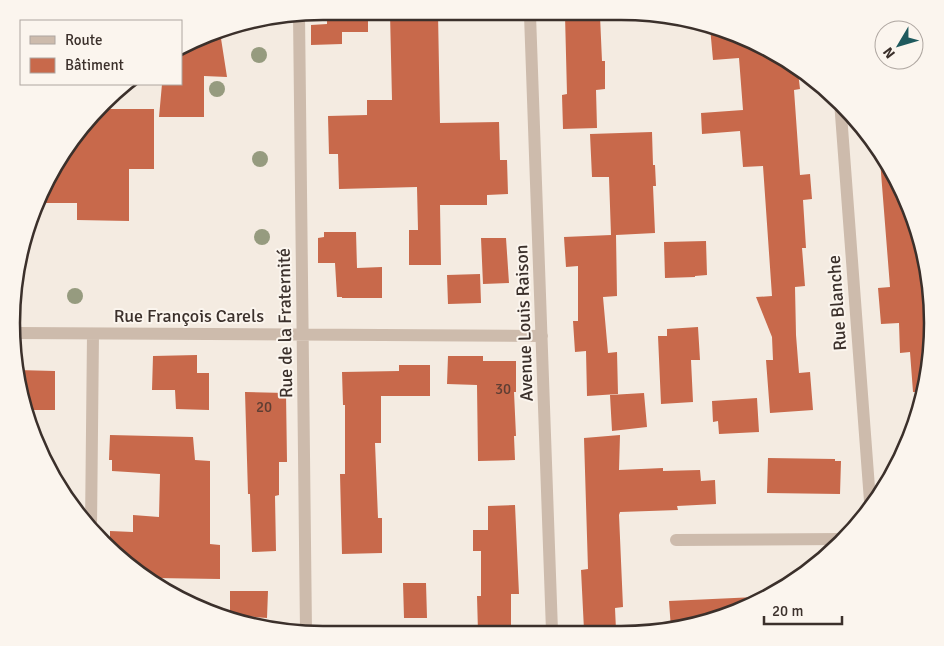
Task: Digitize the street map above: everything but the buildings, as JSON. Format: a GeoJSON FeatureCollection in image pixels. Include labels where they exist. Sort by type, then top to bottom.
{"type":"FeatureCollection","features":[{"type":"Feature","properties":{"kind":"street","name":"Avenue Louis Raison"},"geometry":{"type":"LineString","coordinates":[[530,20],[552,626]]}},
{"type":"Feature","properties":{"kind":"street","name":"Rue de la Fraternité"},"geometry":{"type":"LineString","coordinates":[[299,21],[306,625]]}},
{"type":"Feature","properties":{"kind":"street","name":"Rue Blanche"},"geometry":{"type":"LineString","coordinates":[[841,115],[870,496]]}},
{"type":"Feature","properties":{"kind":"street","name":"Rue François Carels"},"geometry":{"type":"LineString","coordinates":[[21,333],[542,336]]}},
{"type":"Feature","properties":{"kind":"street"},"geometry":{"type":"LineString","coordinates":[[90,517],[93,334]]}},
{"type":"Feature","properties":{"kind":"street"},"geometry":{"type":"LineString","coordinates":[[676,540],[832,540]]}}]}
